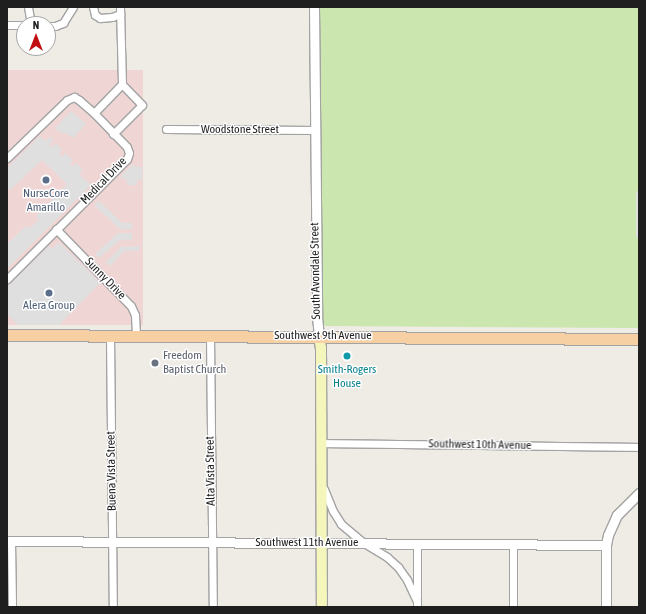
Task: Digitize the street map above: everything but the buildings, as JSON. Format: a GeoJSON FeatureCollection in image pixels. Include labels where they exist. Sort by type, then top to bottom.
{"type":"FeatureCollection","features":[{"type":"Feature","properties":{"kind":"main road","name":"Southwest 9th Avenue"},"geometry":{"type":"LineString","coordinates":[[7,335],[639,339]]}},
{"type":"Feature","properties":{"kind":"main road","name":"South Avondale Street"},"geometry":{"type":"LineString","coordinates":[[319,336],[321,348],[322,607]]}},
{"type":"Feature","properties":{"kind":"street"},"geometry":{"type":"LineString","coordinates":[[56,26],[63,23],[73,7]]}},
{"type":"Feature","properties":{"kind":"street"},"geometry":{"type":"LineString","coordinates":[[93,7],[95,16],[100,18],[112,18],[120,11]]}},
{"type":"Feature","properties":{"kind":"street","name":"South Avondale Street"},"geometry":{"type":"LineString","coordinates":[[314,7],[317,317],[319,336]]}},
{"type":"Feature","properties":{"kind":"street"},"geometry":{"type":"LineString","coordinates":[[113,134],[142,105],[122,84],[120,11]]}},
{"type":"Feature","properties":{"kind":"street"},"geometry":{"type":"LineString","coordinates":[[94,113],[122,84]]}},
{"type":"Feature","properties":{"kind":"street","name":"Medical Drive"},"geometry":{"type":"LineString","coordinates":[[7,158],[70,98],[77,98],[94,113],[128,150],[127,159],[7,279]]}},
{"type":"Feature","properties":{"kind":"street","name":"Woodstone Street"},"geometry":{"type":"LineString","coordinates":[[166,129],[315,130]]}},
{"type":"Feature","properties":{"kind":"street","name":"Sunny Drive"},"geometry":{"type":"LineString","coordinates":[[56,230],[131,306],[135,315],[136,336]]}},
{"type":"Feature","properties":{"kind":"street","name":"Buena Vista Street"},"geometry":{"type":"LineString","coordinates":[[110,336],[113,607]]}},
{"type":"Feature","properties":{"kind":"street","name":"Alta Vista Street"},"geometry":{"type":"LineString","coordinates":[[210,336],[213,607]]}},
{"type":"Feature","properties":{"kind":"street","name":"Southwest 10th Avenue"},"geometry":{"type":"LineString","coordinates":[[321,443],[639,447]]}},
{"type":"Feature","properties":{"kind":"street"},"geometry":{"type":"LineString","coordinates":[[321,484],[333,511],[341,524],[364,543],[387,557],[398,568],[408,580],[417,604]]}},
{"type":"Feature","properties":{"kind":"street"},"geometry":{"type":"LineString","coordinates":[[606,607],[606,545],[608,534],[617,515],[639,493]]}},
{"type":"Feature","properties":{"kind":"street"},"geometry":{"type":"LineString","coordinates":[[9,541],[12,607]]}},
{"type":"Feature","properties":{"kind":"street","name":"Southwest 11th Avenue"},"geometry":{"type":"LineString","coordinates":[[9,541],[606,545]]}},
{"type":"Feature","properties":{"kind":"street"},"geometry":{"type":"LineString","coordinates":[[417,544],[417,604]]}},
{"type":"Feature","properties":{"kind":"street"},"geometry":{"type":"LineString","coordinates":[[513,545],[513,607]]}},
{"type":"Feature","properties":{"kind":"shaded area"},"geometry":{"type":"Polygon","coordinates":[[[7,70],[143,70],[143,325],[7,325],[7,70]]]}},
{"type":"Feature","properties":{"kind":"shaded area"},"geometry":{"type":"Polygon","coordinates":[[[71,111],[86,124],[73,138],[68,134],[59,132],[55,128],[71,111]]]}},
{"type":"Feature","properties":{"kind":"shaded area"},"geometry":{"type":"Polygon","coordinates":[[[40,136],[45,141],[50,137],[53,140],[49,145],[52,147],[56,143],[62,150],[59,154],[62,157],[65,153],[73,160],[70,165],[72,167],[76,163],[83,170],[79,174],[91,185],[7,269],[7,244],[26,226],[30,228],[39,220],[36,216],[67,184],[42,160],[10,190],[7,188],[7,168],[40,136]]]}},
{"type":"Feature","properties":{"kind":"shaded area"},"geometry":{"type":"Polygon","coordinates":[[[133,164],[136,167],[142,167],[142,180],[137,180],[137,185],[127,185],[127,180],[120,177],[133,164]]]}},
{"type":"Feature","properties":{"kind":"shaded area"},"geometry":{"type":"Polygon","coordinates":[[[639,186],[639,240],[636,236],[636,194],[639,186]]]}},
{"type":"Feature","properties":{"kind":"shaded area"},"geometry":{"type":"Polygon","coordinates":[[[99,201],[122,223],[132,223],[132,229],[120,229],[94,205],[99,201]]]}},
{"type":"Feature","properties":{"kind":"shaded area"},"geometry":{"type":"Polygon","coordinates":[[[118,233],[132,233],[132,240],[120,240],[99,258],[95,254],[118,233]]]}},
{"type":"Feature","properties":{"kind":"shaded area"},"geometry":{"type":"Polygon","coordinates":[[[59,242],[100,283],[59,325],[18,325],[7,314],[7,287],[49,246],[52,249],[59,242]]]}},
{"type":"Feature","properties":{"kind":"shaded area"},"geometry":{"type":"Polygon","coordinates":[[[139,246],[139,251],[124,251],[110,266],[106,262],[121,247],[139,246]]]}},
{"type":"Feature","properties":{"kind":"green space"},"geometry":{"type":"Polygon","coordinates":[[[319,7],[639,7],[639,328],[326,326],[322,324],[319,7]]]}},
{"type":"Feature","properties":{"kind":"place","name":"NurseCore Amarillo"},"geometry":{"type":"Point","coordinates":[46,180]}},
{"type":"Feature","properties":{"kind":"place","name":"Alera Group"},"geometry":{"type":"Point","coordinates":[49,293]}},
{"type":"Feature","properties":{"kind":"place","name":"Smith-Rogers House"},"geometry":{"type":"Point","coordinates":[347,356]}},
{"type":"Feature","properties":{"kind":"place","name":"Freedom Baptist Church"},"geometry":{"type":"Point","coordinates":[155,363]}}]}
